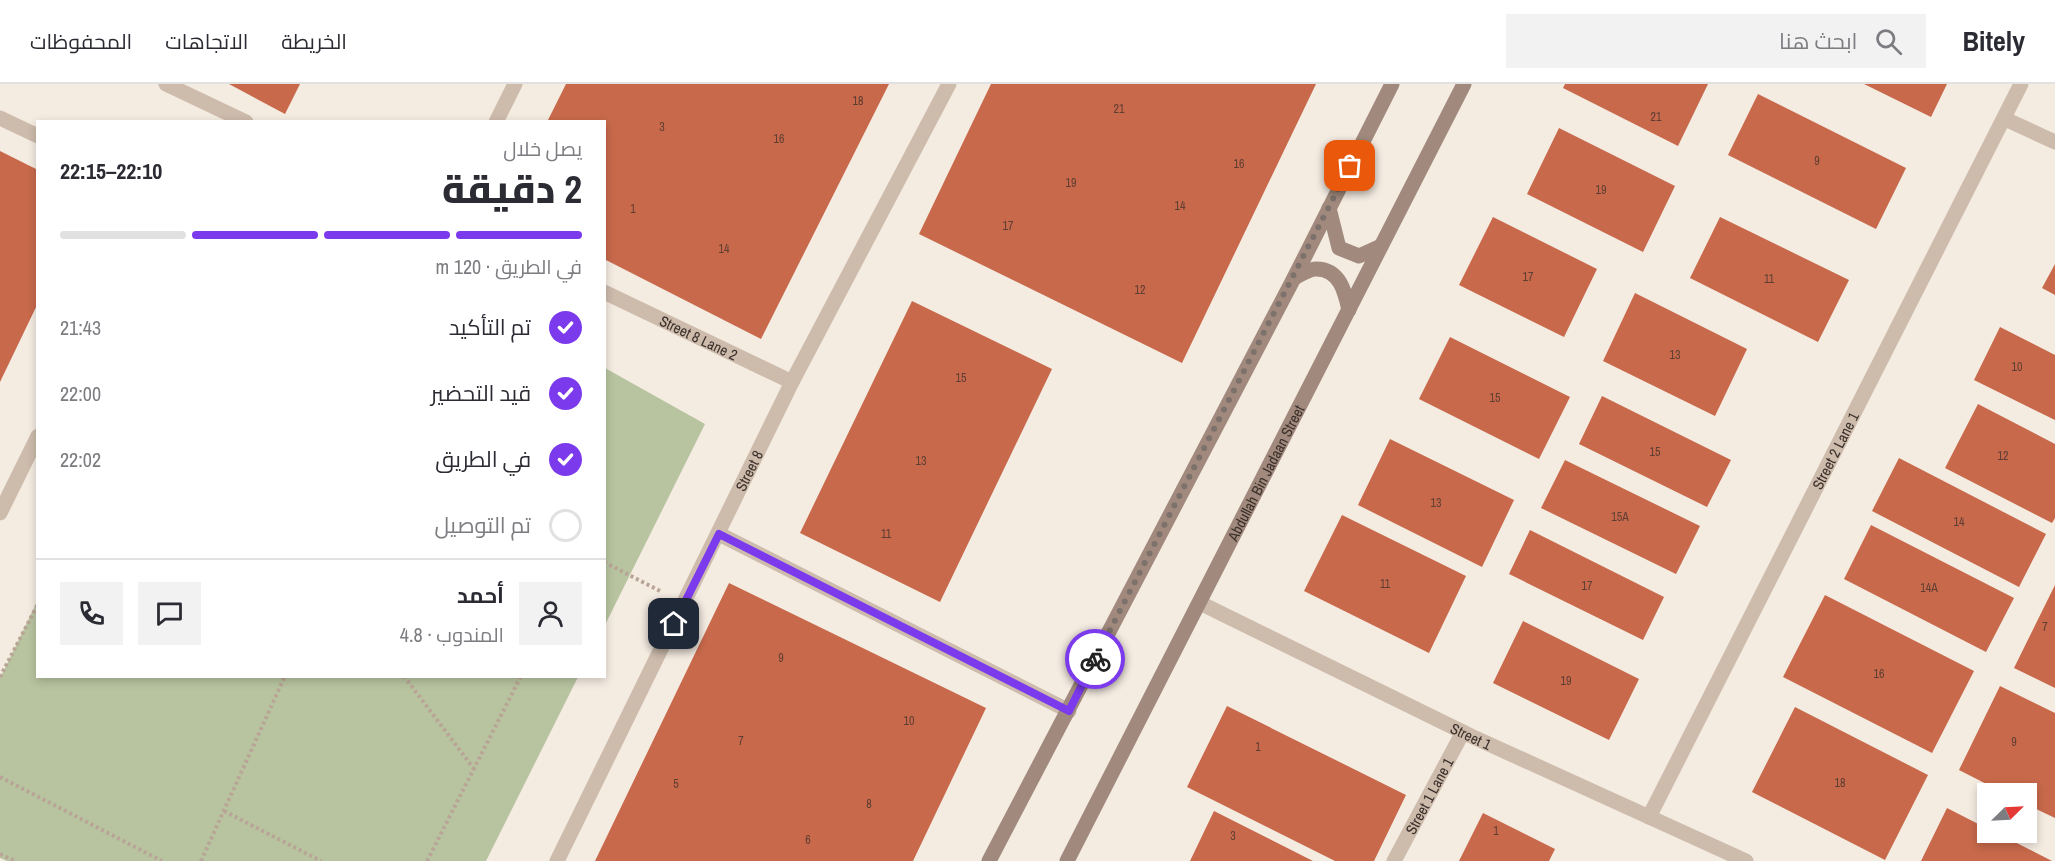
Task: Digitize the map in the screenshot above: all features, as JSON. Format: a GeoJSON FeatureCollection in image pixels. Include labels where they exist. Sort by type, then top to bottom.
{"type":"FeatureCollection","features":[{"type":"Feature","properties":{"kind":"street"},"geometry":{"type":"LineString","coordinates":[[166,84],[242,120]]}},
{"type":"Feature","properties":{"kind":"street"},"geometry":{"type":"LineString","coordinates":[[497,120],[515,84]]}},
{"type":"Feature","properties":{"kind":"street","name":"Street 8"},"geometry":{"type":"LineString","coordinates":[[557,861],[792,382],[949,84]]}},
{"type":"Feature","properties":{"kind":"street"},"geometry":{"type":"LineString","coordinates":[[988,861],[1069,711],[1392,84]]}},
{"type":"Feature","properties":{"kind":"street","name":"Abdullah Bin Jadaan Street"},"geometry":{"type":"LineString","coordinates":[[1067,861],[1464,84]]}},
{"type":"Feature","properties":{"kind":"street","name":"Street 2 Lane 1"},"geometry":{"type":"LineString","coordinates":[[1649,817],[2021,84]]}},
{"type":"Feature","properties":{"kind":"street"},"geometry":{"type":"LineString","coordinates":[[0,118],[36,135]]}},
{"type":"Feature","properties":{"kind":"street"},"geometry":{"type":"LineString","coordinates":[[2005,119],[2055,142]]}},
{"type":"Feature","properties":{"kind":"street"},"geometry":{"type":"LineString","coordinates":[[1329,208],[1339,248],[1359,256],[1381,246]]}},
{"type":"Feature","properties":{"kind":"street"},"geometry":{"type":"LineString","coordinates":[[1294,278],[1314,269],[1329,271],[1344,287],[1349,310]]}},
{"type":"Feature","properties":{"kind":"street","name":"Street 8 Lane 2"},"geometry":{"type":"LineString","coordinates":[[606,292],[792,382]]}},
{"type":"Feature","properties":{"kind":"street"},"geometry":{"type":"LineString","coordinates":[[0,513],[36,440]]}},
{"type":"Feature","properties":{"kind":"street"},"geometry":{"type":"LineString","coordinates":[[719,534],[1069,711]]}},
{"type":"Feature","properties":{"kind":"street","name":"Street 1"},"geometry":{"type":"LineString","coordinates":[[1200,603],[1463,732],[1746,861]]}},
{"type":"Feature","properties":{"kind":"street","name":"Street 1 Lane 1"},"geometry":{"type":"LineString","coordinates":[[1394,861],[1463,732]]}},
{"type":"Feature","properties":{"kind":"path"},"geometry":{"type":"LineString","coordinates":[[606,563],[684,603]]}},
{"type":"Feature","properties":{"kind":"path"},"geometry":{"type":"LineString","coordinates":[[0,677],[36,608]]}},
{"type":"Feature","properties":{"kind":"path"},"geometry":{"type":"LineString","coordinates":[[201,861],[284,678]]}},
{"type":"Feature","properties":{"kind":"path"},"geometry":{"type":"LineString","coordinates":[[405,678],[474,770]]}},
{"type":"Feature","properties":{"kind":"path"},"geometry":{"type":"LineString","coordinates":[[427,861],[520,678]]}},
{"type":"Feature","properties":{"kind":"path"},"geometry":{"type":"LineString","coordinates":[[0,777],[162,861]]}},
{"type":"Feature","properties":{"kind":"path"},"geometry":{"type":"LineString","coordinates":[[224,811],[321,861]]}},
{"type":"Feature","properties":{"kind":"path"},"geometry":{"type":"LineString","coordinates":[[0,855],[15,861]]}},
{"type":"Feature","properties":{"kind":"green space"},"geometry":{"type":"Polygon","coordinates":[[[606,369],[705,424],[606,623],[606,369]]]}},
{"type":"Feature","properties":{"kind":"green space"},"geometry":{"type":"Polygon","coordinates":[[[36,604],[36,678],[578,678],[486,861],[7,861],[0,858],[0,678],[36,604]]]}},
{"type":"Feature","properties":{"kind":"building"},"geometry":{"type":"Polygon","coordinates":[[[229,84],[300,84],[285,114],[229,84]]]}},
{"type":"Feature","properties":{"kind":"building"},"geometry":{"type":"Polygon","coordinates":[[[566,84],[889,84],[761,339],[606,260],[606,120],[548,120],[566,84]]]}},
{"type":"Feature","properties":{"kind":"building"},"geometry":{"type":"Polygon","coordinates":[[[991,84],[1316,84],[1182,363],[919,234],[991,84]]]}},
{"type":"Feature","properties":{"kind":"building"},"geometry":{"type":"Polygon","coordinates":[[[1565,84],[1708,84],[1678,146],[1563,88],[1565,84]]]}},
{"type":"Feature","properties":{"kind":"building"},"geometry":{"type":"Polygon","coordinates":[[[1864,84],[1947,84],[1931,117],[1864,84]]]}},
{"type":"Feature","properties":{"kind":"building"},"geometry":{"type":"Polygon","coordinates":[[[1758,94],[1906,168],[1876,229],[1728,155],[1758,94]]]}},
{"type":"Feature","properties":{"kind":"building"},"geometry":{"type":"Polygon","coordinates":[[[1559,128],[1675,186],[1643,252],[1527,194],[1559,128]]]}},
{"type":"Feature","properties":{"kind":"building"},"geometry":{"type":"Polygon","coordinates":[[[0,151],[36,169],[36,307],[0,382],[0,151]]]}},
{"type":"Feature","properties":{"kind":"building"},"geometry":{"type":"Polygon","coordinates":[[[1493,217],[1597,269],[1564,337],[1459,285],[1493,217]]]}},
{"type":"Feature","properties":{"kind":"building"},"geometry":{"type":"Polygon","coordinates":[[[1720,217],[1849,280],[1818,342],[1690,278],[1720,217]]]}},
{"type":"Feature","properties":{"kind":"building"},"geometry":{"type":"Polygon","coordinates":[[[2055,264],[2055,295],[2042,288],[2055,264]]]}},
{"type":"Feature","properties":{"kind":"building"},"geometry":{"type":"Polygon","coordinates":[[[1635,293],[1747,349],[1715,416],[1603,361],[1635,293]]]}},
{"type":"Feature","properties":{"kind":"building"},"geometry":{"type":"Polygon","coordinates":[[[912,301],[1052,369],[940,602],[800,533],[912,301]]]}},
{"type":"Feature","properties":{"kind":"building"},"geometry":{"type":"Polygon","coordinates":[[[2000,327],[2055,355],[2055,420],[1974,380],[2000,327]]]}},
{"type":"Feature","properties":{"kind":"building"},"geometry":{"type":"Polygon","coordinates":[[[1450,337],[1570,397],[1539,459],[1419,399],[1450,337]]]}},
{"type":"Feature","properties":{"kind":"building"},"geometry":{"type":"Polygon","coordinates":[[[1602,396],[1731,460],[1707,507],[1579,444],[1602,396]]]}},
{"type":"Feature","properties":{"kind":"building"},"geometry":{"type":"Polygon","coordinates":[[[1978,404],[2055,444],[2055,518],[2052,523],[1945,468],[1978,404]]]}},
{"type":"Feature","properties":{"kind":"building"},"geometry":{"type":"Polygon","coordinates":[[[1390,439],[1514,500],[1482,567],[1358,505],[1390,439]]]}},
{"type":"Feature","properties":{"kind":"building"},"geometry":{"type":"Polygon","coordinates":[[[1899,458],[2046,534],[2019,587],[1872,511],[1899,458]]]}},
{"type":"Feature","properties":{"kind":"building"},"geometry":{"type":"Polygon","coordinates":[[[1565,460],[1700,526],[1676,574],[1541,508],[1565,460]]]}},
{"type":"Feature","properties":{"kind":"building"},"geometry":{"type":"Polygon","coordinates":[[[1342,515],[1466,576],[1429,653],[1304,591],[1342,515]]]}},
{"type":"Feature","properties":{"kind":"building"},"geometry":{"type":"Polygon","coordinates":[[[1871,525],[2014,598],[1986,652],[1844,579],[1871,525]]]}},
{"type":"Feature","properties":{"kind":"building"},"geometry":{"type":"Polygon","coordinates":[[[1530,530],[1664,597],[1643,640],[1509,574],[1530,530]]]}},
{"type":"Feature","properties":{"kind":"building"},"geometry":{"type":"Polygon","coordinates":[[[729,583],[986,708],[913,861],[595,861],[729,583]]]}},
{"type":"Feature","properties":{"kind":"building"},"geometry":{"type":"Polygon","coordinates":[[[2055,585],[2055,688],[2014,668],[2055,585]]]}},
{"type":"Feature","properties":{"kind":"building"},"geometry":{"type":"Polygon","coordinates":[[[1825,595],[1974,671],[1932,753],[1783,677],[1825,595]]]}},
{"type":"Feature","properties":{"kind":"building"},"geometry":{"type":"Polygon","coordinates":[[[1523,621],[1639,679],[1609,740],[1493,683],[1523,621]]]}},
{"type":"Feature","properties":{"kind":"building"},"geometry":{"type":"Polygon","coordinates":[[[2000,686],[2055,713],[2055,818],[2037,809],[2037,783],[1984,783],[1959,770],[2000,686]]]}},
{"type":"Feature","properties":{"kind":"building"},"geometry":{"type":"Polygon","coordinates":[[[1227,706],[1406,795],[1374,861],[1335,861],[1187,787],[1227,706]]]}},
{"type":"Feature","properties":{"kind":"building"},"geometry":{"type":"Polygon","coordinates":[[[1795,707],[1928,775],[1885,860],[1752,792],[1795,707]]]}},
{"type":"Feature","properties":{"kind":"building"},"geometry":{"type":"Polygon","coordinates":[[[1947,808],[1977,823],[1977,843],[2017,843],[2052,861],[1921,861],[1947,808]]]}},
{"type":"Feature","properties":{"kind":"building"},"geometry":{"type":"Polygon","coordinates":[[[1214,811],[1313,861],[1190,861],[1214,811]]]}},
{"type":"Feature","properties":{"kind":"building"},"geometry":{"type":"Polygon","coordinates":[[[1483,813],[1555,849],[1549,861],[1459,861],[1483,813]]]}},
{"type":"Feature","properties":{"kind":"way so far"},"geometry":{"type":"LineString","coordinates":[[1095,659],[1350,166]]}},
{"type":"Feature","properties":{"kind":"route"},"geometry":{"type":"LineString","coordinates":[[674,624],[719,534],[1069,711],[1095,659]]}}]}
